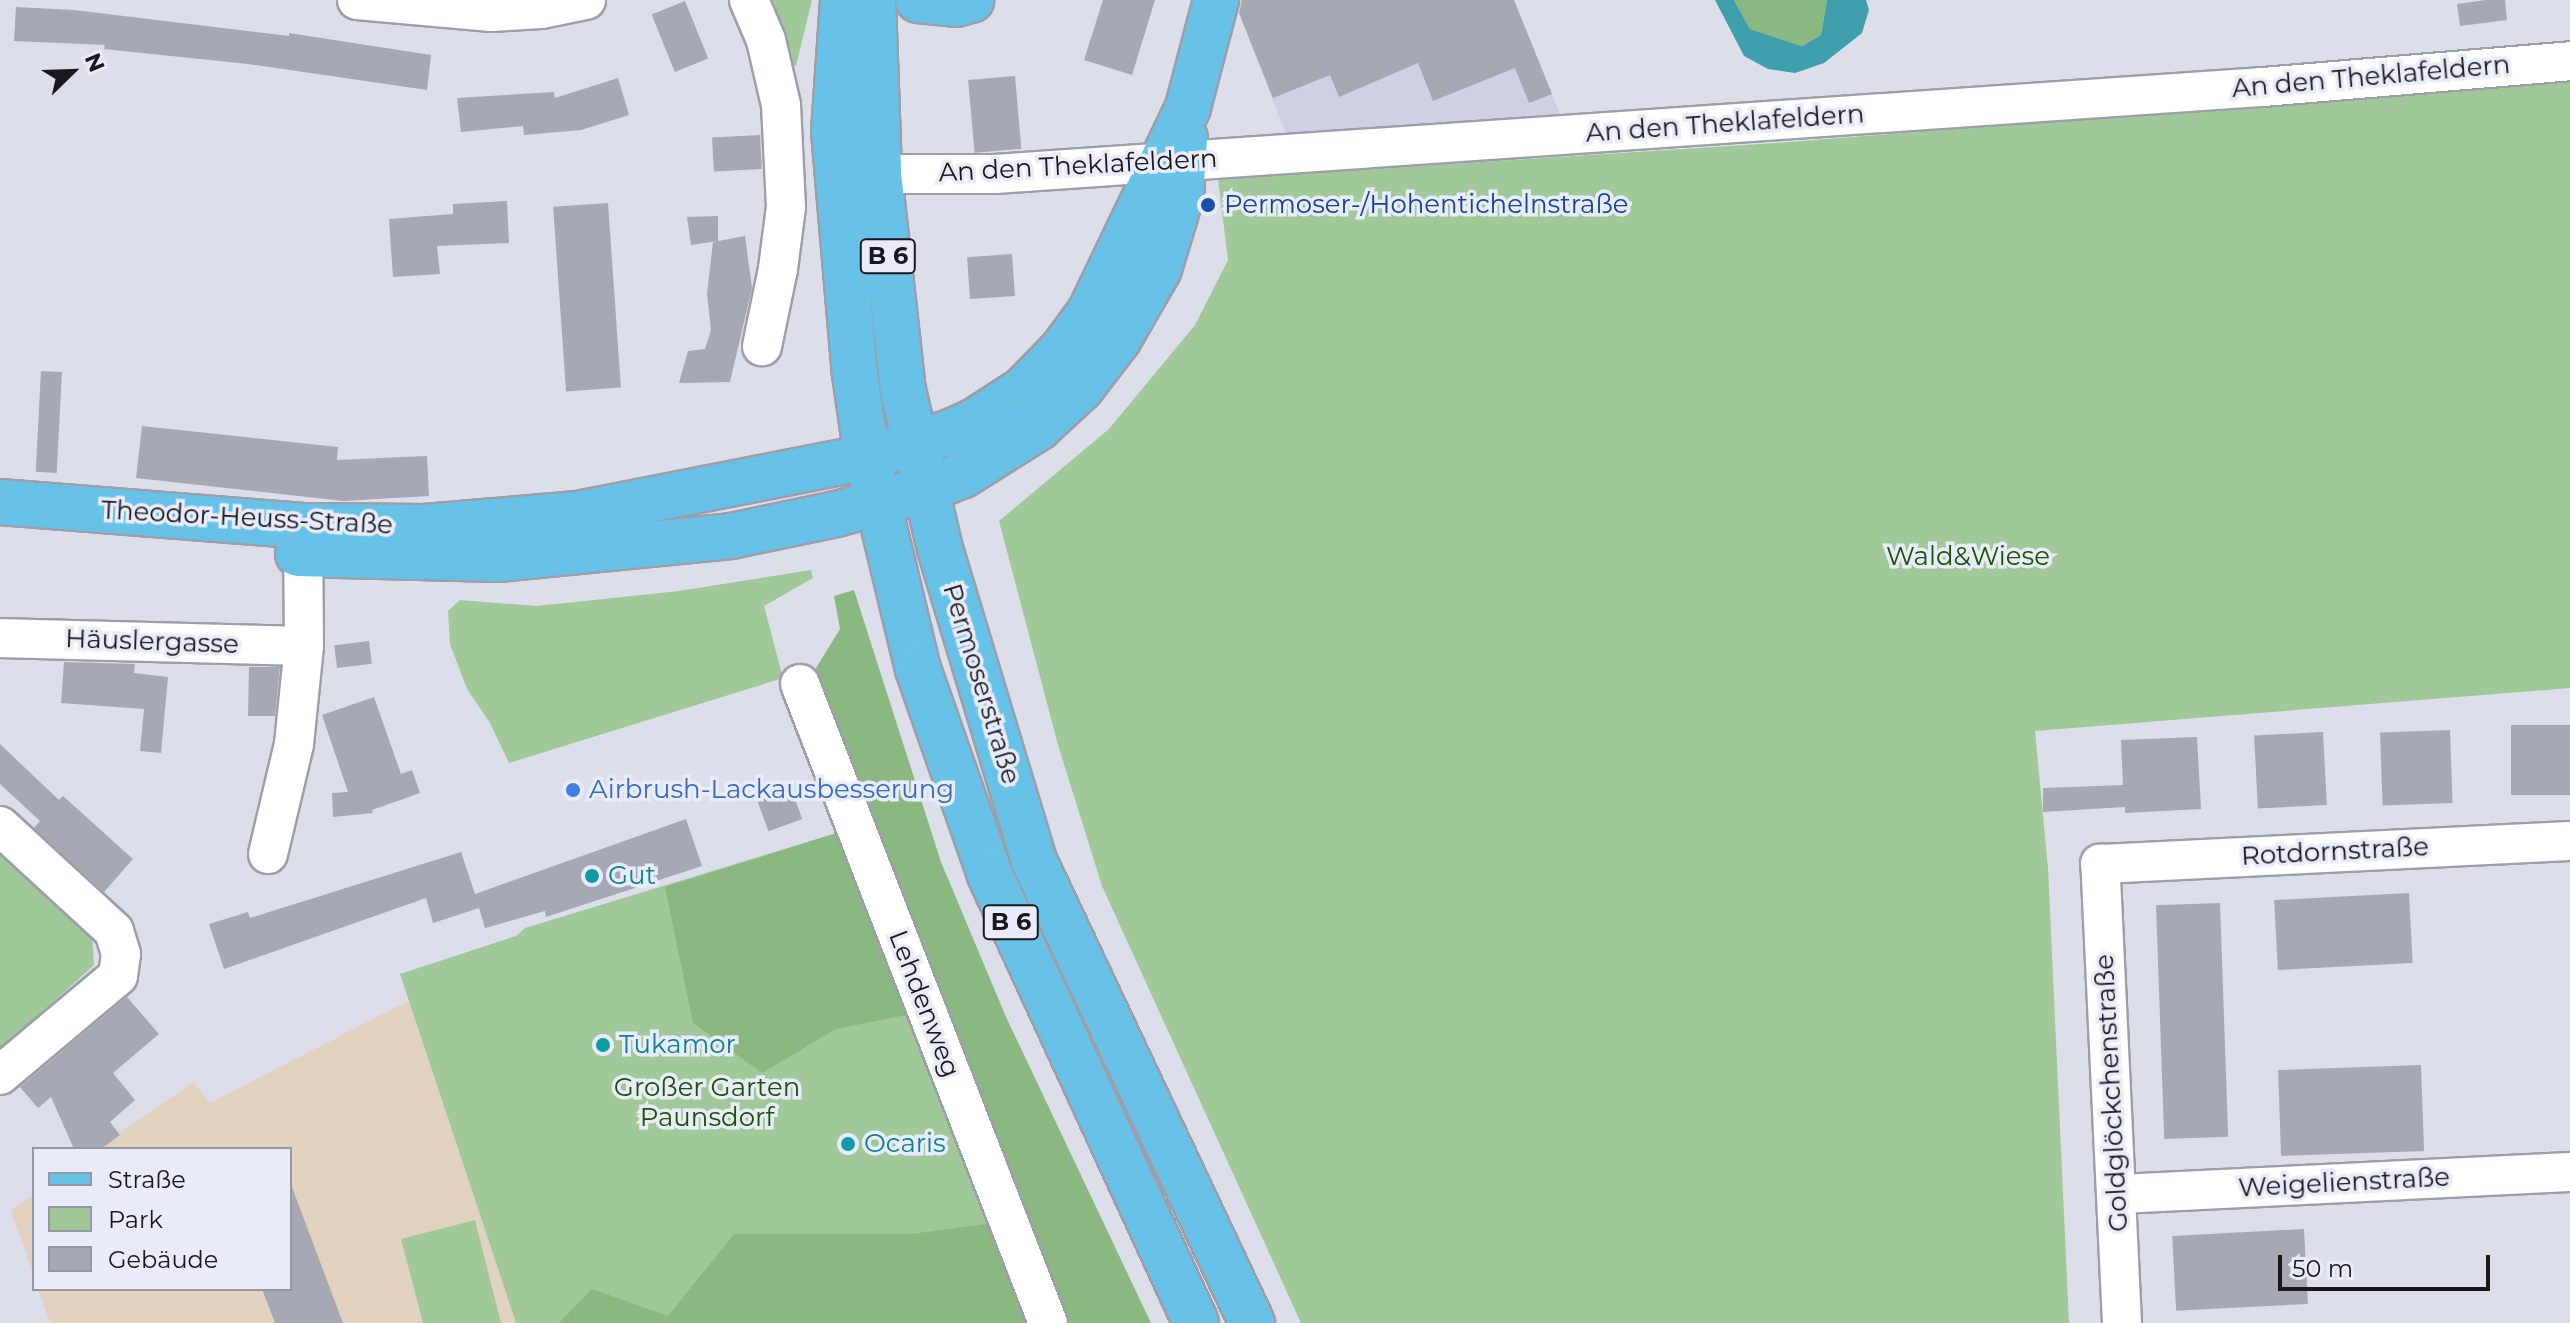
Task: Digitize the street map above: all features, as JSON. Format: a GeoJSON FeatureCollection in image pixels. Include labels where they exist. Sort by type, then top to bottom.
{"type":"FeatureCollection","features":[{"type":"Feature","properties":{"kind":"main road","name":"Permoserstraße"},"geometry":{"type":"LineString","coordinates":[[843,0],[834,131],[850,329],[867,457],[918,669],[953,777],[990,875],[1196,1323]]}},
{"type":"Feature","properties":{"kind":"main road","name":"Permoserstraße"},"geometry":{"type":"LineString","coordinates":[[873,0],[879,174],[903,390],[940,549],[1035,863],[1252,1323]]}},
{"type":"Feature","properties":{"kind":"main road"},"geometry":{"type":"LineString","coordinates":[[918,0],[956,4],[971,0]]}},
{"type":"Feature","properties":{"kind":"main road","name":"Theodor-Heuss-Straße"},"geometry":{"type":"LineString","coordinates":[[0,532],[303,540],[577,514],[867,457],[918,445],[975,421],[1011,398],[1062,350],[1090,312],[1174,161],[1216,0]]}},
{"type":"Feature","properties":{"kind":"main road","name":"Theodor-Heuss-Straße"},"geometry":{"type":"LineString","coordinates":[[0,502],[303,540],[498,559],[731,536],[928,489],[994,457],[1038,428],[1081,388],[1118,340],[1159,269],[1181,196],[1174,161]]}},
{"type":"Feature","properties":{"kind":"street"},"geometry":{"type":"LineString","coordinates":[[357,0],[541,9],[586,0]]}},
{"type":"Feature","properties":{"kind":"street"},"geometry":{"type":"LineString","coordinates":[[749,0],[766,40],[781,105],[786,207],[762,346]]}},
{"type":"Feature","properties":{"kind":"street","name":"An den Theklafeldern"},"geometry":{"type":"LineString","coordinates":[[879,174],[995,174],[2249,88],[2570,61]]}},
{"type":"Feature","properties":{"kind":"street"},"geometry":{"type":"LineString","coordinates":[[268,854],[294,744],[304,646],[303,540]]}},
{"type":"Feature","properties":{"kind":"street","name":"Häuslergasse"},"geometry":{"type":"LineString","coordinates":[[0,638],[304,646]]}},
{"type":"Feature","properties":{"kind":"street","name":"Lehdenweg"},"geometry":{"type":"LineString","coordinates":[[800,684],[1048,1323]]}},
{"type":"Feature","properties":{"kind":"street"},"geometry":{"type":"LineString","coordinates":[[0,826],[114,931],[121,954],[118,976],[0,1075]]}},
{"type":"Feature","properties":{"kind":"street","name":"Rotdornstraße"},"geometry":{"type":"LineString","coordinates":[[2100,864],[2570,841]]}},
{"type":"Feature","properties":{"kind":"street","name":"Goldglöckchenstraße"},"geometry":{"type":"LineString","coordinates":[[2100,864],[2122,1323]]}},
{"type":"Feature","properties":{"kind":"street","name":"Weigelienstraße"},"geometry":{"type":"LineString","coordinates":[[2118,1194],[2570,1172]]}},
{"type":"Feature","properties":{"kind":"shaded area"},"geometry":{"type":"Polygon","coordinates":[[[1242,0],[1514,0],[1562,119],[1287,137],[1239,13],[1242,0]]]}},
{"type":"Feature","properties":{"kind":"shaded area"},"geometry":{"type":"Polygon","coordinates":[[[410,1000],[516,1323],[50,1323],[39,1291],[292,1291],[292,1147],[100,1147],[193,1082],[210,1103],[410,1000]]]}},
{"type":"Feature","properties":{"kind":"shaded area"},"geometry":{"type":"Polygon","coordinates":[[[32,1195],[32,1270],[11,1210],[32,1195]]]}},
{"type":"Feature","properties":{"kind":"green space"},"geometry":{"type":"Polygon","coordinates":[[[757,0],[812,0],[796,66],[780,64],[757,0]]]}},
{"type":"Feature","properties":{"kind":"green space"},"geometry":{"type":"Polygon","coordinates":[[[1734,0],[1827,0],[1821,35],[1802,46],[1750,29],[1734,0]]]}},
{"type":"Feature","properties":{"kind":"green space","name":"Wald&Wiese"},"geometry":{"type":"Polygon","coordinates":[[[2570,80],[2570,688],[2035,731],[2048,868],[2069,1323],[1301,1323],[1102,886],[1058,745],[999,521],[1109,429],[1195,325],[1228,260],[1218,179],[1790,142],[2570,80]]]}},
{"type":"Feature","properties":{"kind":"green space"},"geometry":{"type":"Polygon","coordinates":[[[811,570],[813,578],[764,606],[783,678],[509,763],[490,723],[467,689],[450,644],[448,611],[460,600],[537,606],[679,591],[811,570]]]}},
{"type":"Feature","properties":{"kind":"green space"},"geometry":{"type":"Polygon","coordinates":[[[854,590],[941,862],[1006,1017],[1151,1323],[1063,1323],[832,734],[816,668],[840,629],[834,596],[854,590]]]}},
{"type":"Feature","properties":{"kind":"green space","name":"Großer Garten Paunsdorf"},"geometry":{"type":"Polygon","coordinates":[[[840,832],[1031,1323],[516,1323],[400,974],[516,936],[525,928],[840,832]]]}},
{"type":"Feature","properties":{"kind":"green space"},"geometry":{"type":"Polygon","coordinates":[[[840,832],[911,1014],[836,1029],[762,1073],[693,1023],[665,887],[840,832]]]}},
{"type":"Feature","properties":{"kind":"green space"},"geometry":{"type":"Polygon","coordinates":[[[0,841],[92,933],[94,965],[0,1050],[0,841]]]}},
{"type":"Feature","properties":{"kind":"green space"},"geometry":{"type":"Polygon","coordinates":[[[475,1220],[501,1323],[423,1323],[401,1239],[475,1220]]]}},
{"type":"Feature","properties":{"kind":"green space"},"geometry":{"type":"Polygon","coordinates":[[[993,1223],[1031,1323],[559,1323],[592,1289],[668,1316],[734,1234],[911,1234],[993,1223]]]}},
{"type":"Feature","properties":{"kind":"water"},"geometry":{"type":"Polygon","coordinates":[[[1715,0],[1734,0],[1750,29],[1802,46],[1821,35],[1827,0],[1866,0],[1869,10],[1862,33],[1824,63],[1795,73],[1768,69],[1744,56],[1715,0]]]}},
{"type":"Feature","properties":{"kind":"building"},"geometry":{"type":"Polygon","coordinates":[[[1103,0],[1155,0],[1132,75],[1084,60],[1103,0]]]}},
{"type":"Feature","properties":{"kind":"building"},"geometry":{"type":"Polygon","coordinates":[[[1242,0],[1514,0],[1552,94],[1529,103],[1515,68],[1433,101],[1418,63],[1339,97],[1330,75],[1273,98],[1239,13],[1242,0]]]}},
{"type":"Feature","properties":{"kind":"building"},"geometry":{"type":"Polygon","coordinates":[[[2505,0],[2507,20],[2460,26],[2457,4],[2505,0]]]}},
{"type":"Feature","properties":{"kind":"building"},"geometry":{"type":"Polygon","coordinates":[[[685,1],[708,58],[675,72],[652,14],[685,1]]]}},
{"type":"Feature","properties":{"kind":"building"},"geometry":{"type":"Polygon","coordinates":[[[16,7],[74,10],[289,36],[289,33],[431,55],[427,90],[248,64],[104,49],[105,45],[14,41],[16,7]]]}},
{"type":"Feature","properties":{"kind":"building"},"geometry":{"type":"Polygon","coordinates":[[[1015,76],[1021,149],[975,153],[968,80],[1015,76]]]}},
{"type":"Feature","properties":{"kind":"building"},"geometry":{"type":"Polygon","coordinates":[[[618,78],[629,115],[581,130],[524,135],[523,126],[461,132],[457,98],[554,92],[555,98],[618,78]]]}},
{"type":"Feature","properties":{"kind":"building"},"geometry":{"type":"Polygon","coordinates":[[[760,135],[762,169],[714,171],[712,138],[760,135]]]}},
{"type":"Feature","properties":{"kind":"building"},"geometry":{"type":"Polygon","coordinates":[[[507,201],[509,243],[437,246],[440,274],[393,277],[389,219],[453,214],[453,204],[507,201]]]}},
{"type":"Feature","properties":{"kind":"building"},"geometry":{"type":"Polygon","coordinates":[[[608,203],[621,388],[566,391],[553,207],[608,203]]]}},
{"type":"Feature","properties":{"kind":"building"},"geometry":{"type":"Polygon","coordinates":[[[718,216],[718,241],[691,245],[687,217],[718,216]]]}},
{"type":"Feature","properties":{"kind":"building"},"geometry":{"type":"Polygon","coordinates":[[[745,236],[752,288],[730,382],[679,383],[688,351],[705,349],[711,330],[707,294],[713,242],[745,236]]]}},
{"type":"Feature","properties":{"kind":"building"},"geometry":{"type":"Polygon","coordinates":[[[1012,254],[1015,296],[970,299],[967,257],[1012,254]]]}},
{"type":"Feature","properties":{"kind":"building"},"geometry":{"type":"Polygon","coordinates":[[[41,371],[62,372],[57,473],[36,472],[41,371]]]}},
{"type":"Feature","properties":{"kind":"building"},"geometry":{"type":"Polygon","coordinates":[[[142,426],[338,447],[337,460],[427,456],[429,496],[343,501],[136,478],[142,426]]]}},
{"type":"Feature","properties":{"kind":"building"},"geometry":{"type":"Polygon","coordinates":[[[369,641],[372,664],[337,668],[334,645],[369,641]]]}},
{"type":"Feature","properties":{"kind":"building"},"geometry":{"type":"Polygon","coordinates":[[[64,662],[135,664],[134,673],[168,677],[161,753],[140,751],[144,709],[61,703],[64,662]]]}},
{"type":"Feature","properties":{"kind":"building"},"geometry":{"type":"Polygon","coordinates":[[[249,667],[280,667],[275,716],[248,716],[249,667]]]}},
{"type":"Feature","properties":{"kind":"building"},"geometry":{"type":"Polygon","coordinates":[[[374,697],[401,774],[412,770],[420,793],[372,810],[373,813],[333,817],[332,793],[348,792],[322,715],[374,697]]]}},
{"type":"Feature","properties":{"kind":"building"},"geometry":{"type":"Polygon","coordinates":[[[2511,725],[2570,725],[2570,795],[2511,795],[2511,725]]]}},
{"type":"Feature","properties":{"kind":"building"},"geometry":{"type":"Polygon","coordinates":[[[2450,730],[2453,803],[2383,805],[2380,732],[2450,730]]]}},
{"type":"Feature","properties":{"kind":"building"},"geometry":{"type":"Polygon","coordinates":[[[2323,732],[2327,805],[2258,809],[2254,736],[2323,732]]]}},
{"type":"Feature","properties":{"kind":"building"},"geometry":{"type":"Polygon","coordinates":[[[2197,737],[2201,809],[2125,813],[2125,807],[2043,812],[2043,788],[2123,785],[2121,740],[2197,737]]]}},
{"type":"Feature","properties":{"kind":"building"},"geometry":{"type":"Polygon","coordinates":[[[0,744],[59,800],[63,796],[133,859],[104,892],[34,828],[40,821],[0,784],[0,744]]]}},
{"type":"Feature","properties":{"kind":"building"},"geometry":{"type":"Polygon","coordinates":[[[791,788],[802,819],[768,831],[757,800],[791,788]]]}},
{"type":"Feature","properties":{"kind":"building"},"geometry":{"type":"Polygon","coordinates":[[[686,819],[702,866],[546,917],[545,911],[485,928],[479,908],[433,923],[426,898],[224,969],[209,924],[248,912],[250,918],[461,852],[475,894],[686,819]]]}},
{"type":"Feature","properties":{"kind":"building"},"geometry":{"type":"Polygon","coordinates":[[[2409,893],[2413,963],[2278,970],[2274,900],[2409,893]]]}},
{"type":"Feature","properties":{"kind":"building"},"geometry":{"type":"Polygon","coordinates":[[[2220,903],[2228,1137],[2164,1139],[2156,905],[2220,903]]]}},
{"type":"Feature","properties":{"kind":"building"},"geometry":{"type":"Polygon","coordinates":[[[127,997],[159,1034],[113,1073],[135,1100],[110,1122],[120,1135],[104,1147],[73,1147],[51,1097],[38,1108],[20,1087],[127,997]]]}},
{"type":"Feature","properties":{"kind":"building"},"geometry":{"type":"Polygon","coordinates":[[[2421,1065],[2424,1151],[2281,1156],[2278,1070],[2421,1065]]]}},
{"type":"Feature","properties":{"kind":"building"},"geometry":{"type":"Polygon","coordinates":[[[292,1187],[343,1323],[275,1323],[263,1291],[292,1291],[292,1187]]]}},
{"type":"Feature","properties":{"kind":"building"},"geometry":{"type":"Polygon","coordinates":[[[2304,1229],[2308,1304],[2176,1311],[2172,1236],[2304,1229]]]}},
{"type":"Feature","properties":{"kind":"place","name":"Permoser-/Hohentichelnstraße"},"geometry":{"type":"Point","coordinates":[1208,205]}},
{"type":"Feature","properties":{"kind":"place","name":"Airbrush-Lackausbesserung"},"geometry":{"type":"Point","coordinates":[573,790]}},
{"type":"Feature","properties":{"kind":"place","name":"Gut"},"geometry":{"type":"Point","coordinates":[592,876]}},
{"type":"Feature","properties":{"kind":"place","name":"Tukamor"},"geometry":{"type":"Point","coordinates":[603,1045]}},
{"type":"Feature","properties":{"kind":"place","name":"Ocaris"},"geometry":{"type":"Point","coordinates":[848,1144]}}]}
